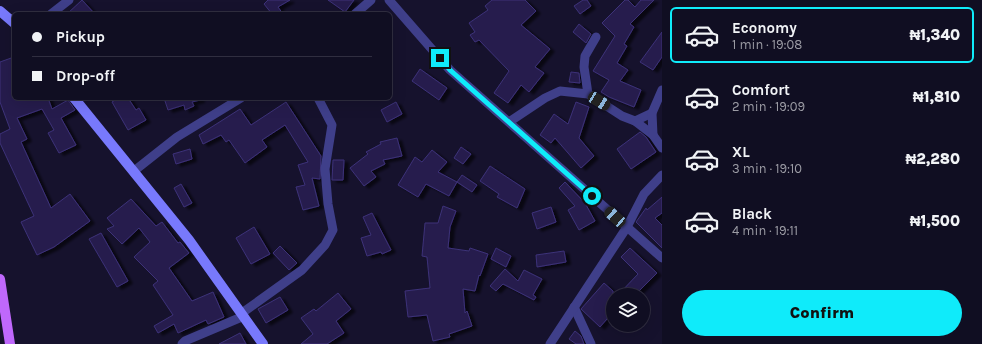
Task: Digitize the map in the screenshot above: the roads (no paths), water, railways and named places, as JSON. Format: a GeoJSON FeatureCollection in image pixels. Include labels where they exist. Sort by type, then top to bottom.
{"type":"FeatureCollection","features":[{"type":"Feature","properties":{"kind":"main road"},"geometry":{"type":"LineString","coordinates":[[0,12],[12,21]]}},
{"type":"Feature","properties":{"kind":"main road"},"geometry":{"type":"LineString","coordinates":[[76,100],[189,240],[263,344]]}},
{"type":"Feature","properties":{"kind":"main road"},"geometry":{"type":"LineString","coordinates":[[0,279],[10,344]]}},
{"type":"Feature","properties":{"kind":"street"},"geometry":{"type":"LineString","coordinates":[[54,12],[69,0]]}},
{"type":"Feature","properties":{"kind":"street"},"geometry":{"type":"LineString","coordinates":[[357,12],[371,0]]}},
{"type":"Feature","properties":{"kind":"street"},"geometry":{"type":"LineString","coordinates":[[389,0],[450,70],[662,258]]}},
{"type":"Feature","properties":{"kind":"street"},"geometry":{"type":"LineString","coordinates":[[588,94],[584,66],[585,56],[596,37]]}},
{"type":"Feature","properties":{"kind":"street"},"geometry":{"type":"LineString","coordinates":[[653,135],[652,112],[662,90]]}},
{"type":"Feature","properties":{"kind":"street"},"geometry":{"type":"LineString","coordinates":[[509,122],[545,98],[560,91],[588,94],[622,116],[635,121],[653,135],[662,148]]}},
{"type":"Feature","properties":{"kind":"street"},"geometry":{"type":"LineString","coordinates":[[134,172],[177,137],[238,100]]}},
{"type":"Feature","properties":{"kind":"street"},"geometry":{"type":"LineString","coordinates":[[182,344],[185,340],[232,322],[302,270],[325,245],[333,230],[328,204],[325,169],[332,125],[319,100]]}},
{"type":"Feature","properties":{"kind":"street"},"geometry":{"type":"LineString","coordinates":[[635,121],[652,112]]}},
{"type":"Feature","properties":{"kind":"street"},"geometry":{"type":"LineString","coordinates":[[550,344],[627,227],[644,194],[662,175]]}},
{"type":"Feature","properties":{"kind":"street"},"geometry":{"type":"LineString","coordinates":[[574,307],[592,344]]}}]}
